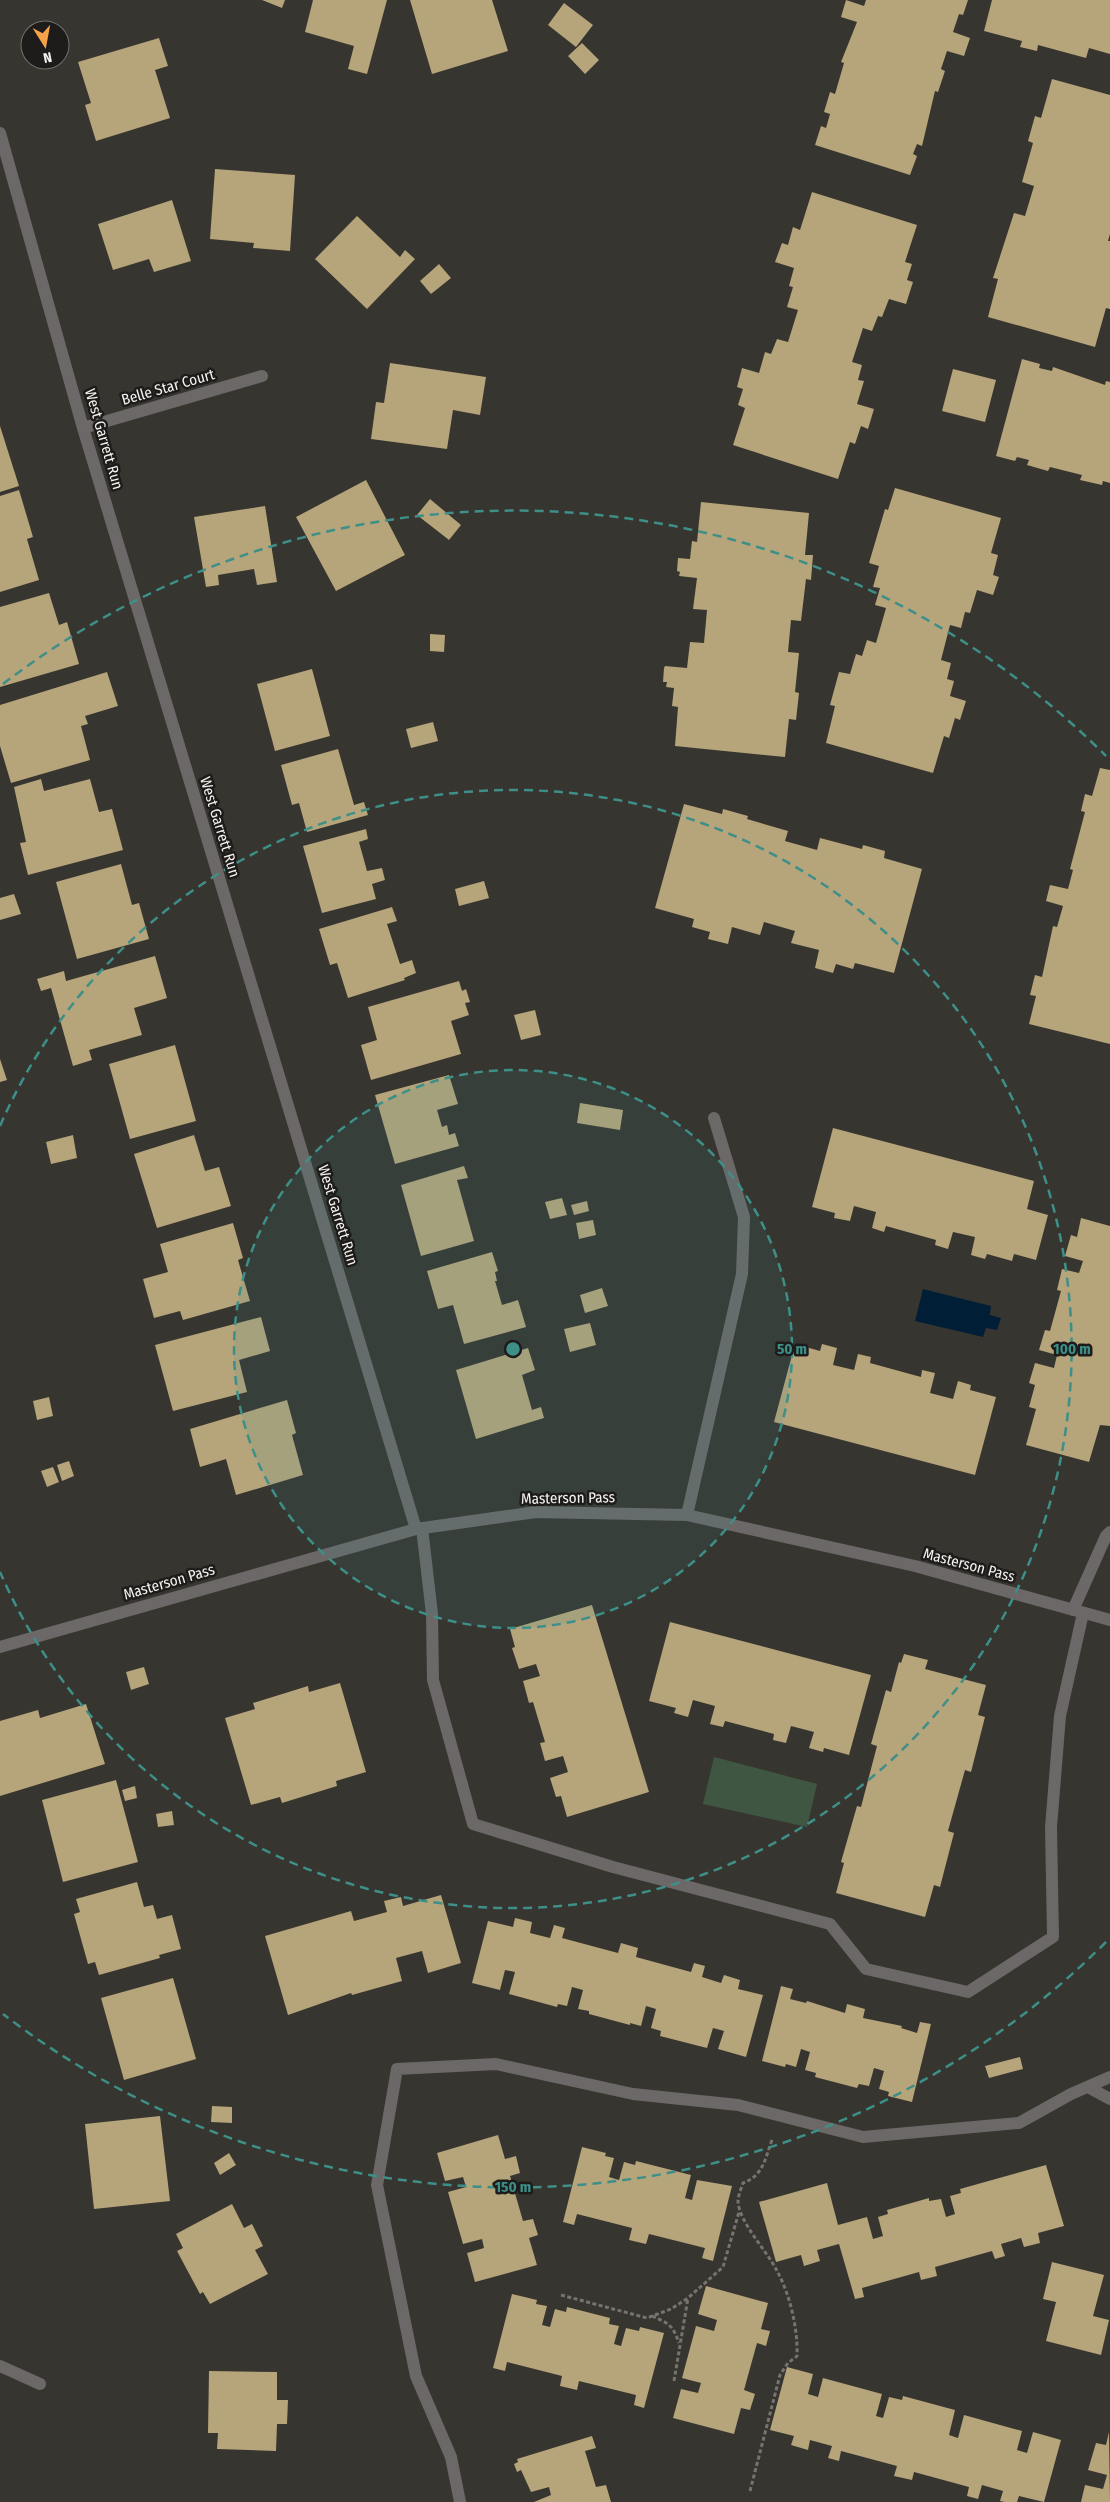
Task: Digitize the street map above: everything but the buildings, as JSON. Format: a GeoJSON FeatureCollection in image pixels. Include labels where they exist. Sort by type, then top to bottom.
{"type":"FeatureCollection","features":[{"type":"Feature","properties":{"kind":"street","name":"West Garrett Run"},"geometry":{"type":"LineString","coordinates":[[0,133],[83,428],[419,1529],[432,1614],[433,1680],[473,1824],[613,1868],[830,1924],[866,1969],[968,1992],[1053,1937],[1051,1827],[1060,1716],[1078,1612]]}},
{"type":"Feature","properties":{"kind":"street","name":"Belle Star Court"},"geometry":{"type":"LineString","coordinates":[[83,428],[262,376]]}},
{"type":"Feature","properties":{"kind":"street"},"geometry":{"type":"LineString","coordinates":[[687,1515],[742,1274],[744,1217],[714,1118]]}},
{"type":"Feature","properties":{"kind":"street","name":"Masterson Pass"},"geometry":{"type":"LineString","coordinates":[[0,1647],[419,1529],[536,1512],[687,1515],[915,1566],[1110,1620]]}},
{"type":"Feature","properties":{"kind":"street"},"geometry":{"type":"LineString","coordinates":[[1078,1612],[1106,1536],[1110,1532]]}},
{"type":"Feature","properties":{"kind":"street"},"geometry":{"type":"LineString","coordinates":[[460,2502],[451,2457],[416,2376],[377,2185],[397,2069],[496,2064],[633,2094],[738,2105],[862,2138],[1019,2124],[1110,2077]]}},
{"type":"Feature","properties":{"kind":"street"},"geometry":{"type":"LineString","coordinates":[[1088,2087],[1110,2099]]}},
{"type":"Feature","properties":{"kind":"street"},"geometry":{"type":"LineString","coordinates":[[0,2366],[40,2384]]}},
{"type":"Feature","properties":{"kind":"path"},"geometry":{"type":"LineString","coordinates":[[750,2491],[780,2375],[788,2363],[797,2356],[798,2341],[787,2293],[777,2270],[740,2211],[738,2200],[743,2183],[754,2179],[762,2169],[781,2116]]}},
{"type":"Feature","properties":{"kind":"path"},"geometry":{"type":"LineString","coordinates":[[561,2295],[647,2318],[671,2309],[688,2298],[723,2267],[740,2211]]}},
{"type":"Feature","properties":{"kind":"path"},"geometry":{"type":"LineString","coordinates":[[674,2381],[688,2298]]}},
{"type":"Feature","properties":{"kind":"path"},"geometry":{"type":"LineString","coordinates":[[652,2316],[666,2322],[674,2329],[679,2344]]}},
{"type":"Feature","properties":{"kind":"green space"},"geometry":{"type":"Polygon","coordinates":[[[714,1757],[817,1784],[807,1827],[703,1804],[714,1757]]]}},
{"type":"Feature","properties":{"kind":"water"},"geometry":{"type":"Polygon","coordinates":[[[923,1289],[991,1306],[990,1315],[1001,1318],[997,1330],[986,1328],[983,1337],[915,1321],[923,1289]]]}}]}
